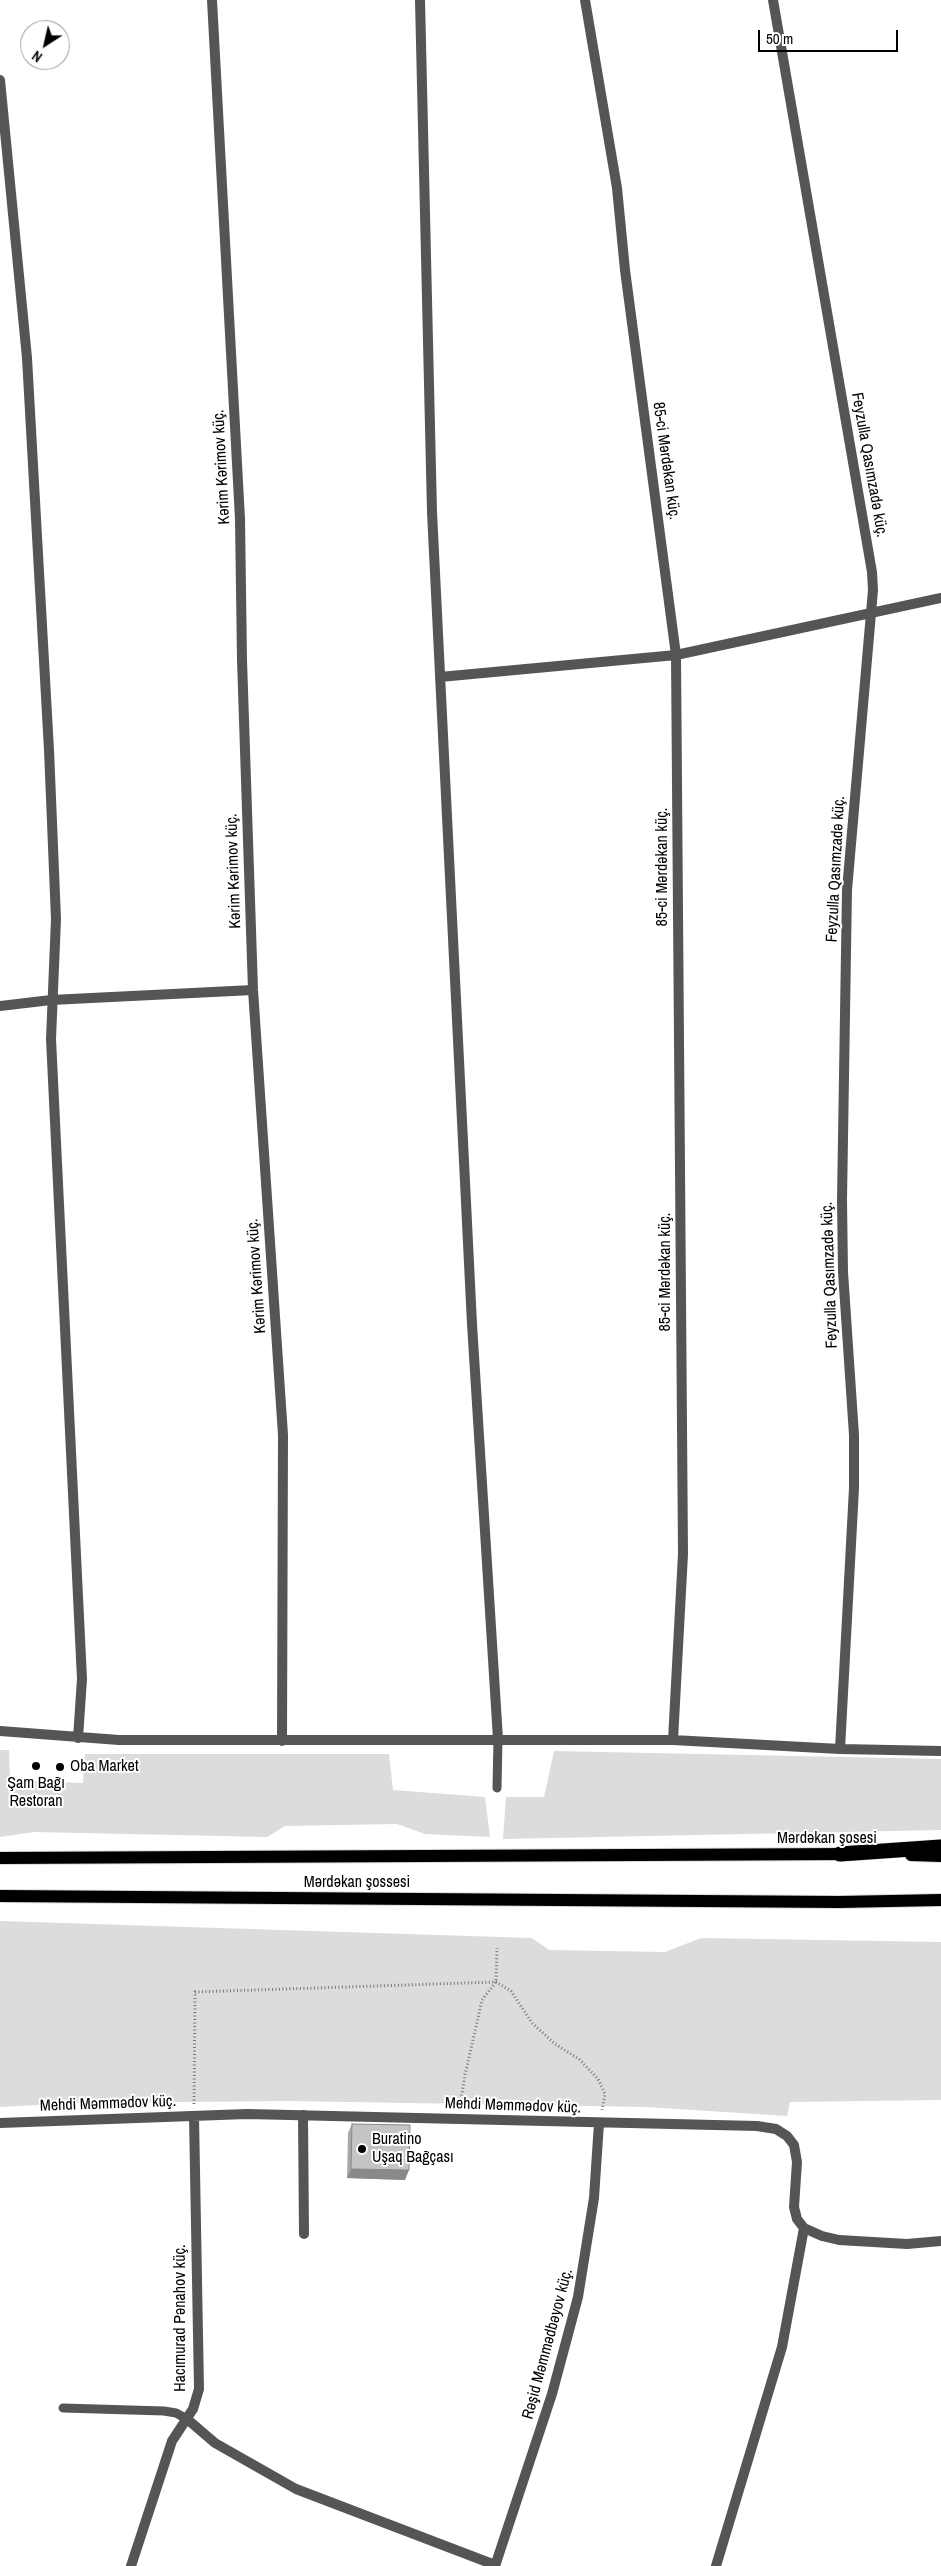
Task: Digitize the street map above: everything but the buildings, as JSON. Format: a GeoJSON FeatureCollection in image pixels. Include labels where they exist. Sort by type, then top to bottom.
{"type":"FeatureCollection","features":[{"type":"Feature","properties":{"kind":"highway"},"geometry":{"type":"LineString","coordinates":[[840,1854],[941,1847]]}},
{"type":"Feature","properties":{"kind":"main road","name":"Mərdəkan şosesi"},"geometry":{"type":"LineString","coordinates":[[713,1857],[840,1854],[941,1856]]}},
{"type":"Feature","properties":{"kind":"main road","name":"Mərdəkan şossesi"},"geometry":{"type":"LineString","coordinates":[[0,1858],[713,1857]]}},
{"type":"Feature","properties":{"kind":"main road","name":"Mərdəkan şossesi"},"geometry":{"type":"LineString","coordinates":[[0,1896],[838,1902]]}},
{"type":"Feature","properties":{"kind":"main road"},"geometry":{"type":"LineString","coordinates":[[838,1902],[941,1900]]}},
{"type":"Feature","properties":{"kind":"main road"},"geometry":{"type":"LineString","coordinates":[[838,1902],[941,1908]]}},
{"type":"Feature","properties":{"kind":"street","name":"Kərim Kərimov küç."},"geometry":{"type":"LineString","coordinates":[[212,0],[240,519],[242,660],[254,990],[283,1435],[282,1741]]}},
{"type":"Feature","properties":{"kind":"street"},"geometry":{"type":"LineString","coordinates":[[420,0],[432,512],[472,1324],[498,1738]]}},
{"type":"Feature","properties":{"kind":"street","name":"85-ci Mərdəkan küç."},"geometry":{"type":"LineString","coordinates":[[585,0],[616,188],[625,270],[676,655],[683,1554],[673,1740]]}},
{"type":"Feature","properties":{"kind":"street","name":"Feyzulla Qasımzadə küç."},"geometry":{"type":"LineString","coordinates":[[772,0],[872,572],[871,612],[847,890],[842,1200],[843,1272],[854,1435],[854,1488],[840,1749]]}},
{"type":"Feature","properties":{"kind":"street"},"geometry":{"type":"LineString","coordinates":[[0,80],[27,358],[49,740],[56,918],[51,1000],[53,1093],[82,1679],[78,1738]]}},
{"type":"Feature","properties":{"kind":"street"},"geometry":{"type":"LineString","coordinates":[[440,678],[676,655],[941,598]]}},
{"type":"Feature","properties":{"kind":"street"},"geometry":{"type":"LineString","coordinates":[[0,1006],[51,1000],[254,990]]}},
{"type":"Feature","properties":{"kind":"street"},"geometry":{"type":"LineString","coordinates":[[0,1732],[78,1738],[282,1741],[498,1738],[673,1740],[840,1749],[941,1751]]}},
{"type":"Feature","properties":{"kind":"street"},"geometry":{"type":"LineString","coordinates":[[302,2115],[304,2234]]}},
{"type":"Feature","properties":{"kind":"street","name":"Mehdi Məmmədov küç."},"geometry":{"type":"LineString","coordinates":[[0,2123],[194,2116],[302,2115],[756,2126],[776,2129],[787,2136],[794,2145],[797,2162],[794,2207],[797,2219],[804,2228]]}},
{"type":"Feature","properties":{"kind":"street","name":"Hacımurad Pənahov küç."},"geometry":{"type":"LineString","coordinates":[[131,2566],[172,2442],[187,2419],[199,2389],[194,2116]]}},
{"type":"Feature","properties":{"kind":"street","name":"Rəşid Məmmədbəyov küç."},"geometry":{"type":"LineString","coordinates":[[495,2566],[552,2394],[578,2297],[594,2198],[599,2123]]}},
{"type":"Feature","properties":{"kind":"street"},"geometry":{"type":"LineString","coordinates":[[716,2566],[782,2348],[804,2228],[822,2236],[839,2240],[907,2244],[941,2241]]}},
{"type":"Feature","properties":{"kind":"street"},"geometry":{"type":"LineString","coordinates":[[187,2419],[215,2443],[296,2489],[495,2566]]}},
{"type":"Feature","properties":{"kind":"lane"},"geometry":{"type":"LineString","coordinates":[[498,1738],[498,1788]]}},
{"type":"Feature","properties":{"kind":"lane"},"geometry":{"type":"LineString","coordinates":[[63,2408],[164,2411],[176,2413],[187,2419]]}},
{"type":"Feature","properties":{"kind":"path"},"geometry":{"type":"LineString","coordinates":[[459,2119],[464,2075],[482,2000],[496,1982],[497,1948]]}},
{"type":"Feature","properties":{"kind":"path"},"geometry":{"type":"LineString","coordinates":[[194,2116],[195,1992],[496,1982],[511,1990],[532,2023],[556,2044],[579,2059],[598,2079],[604,2094],[599,2123]]}},
{"type":"Feature","properties":{"kind":"shaded area"},"geometry":{"type":"Polygon","coordinates":[[[0,1750],[9,1750],[10,1780],[83,1783],[85,1754],[389,1754],[393,1790],[485,1797],[490,1837],[425,1834],[397,1824],[285,1826],[267,1837],[34,1832],[0,1837],[0,1750]]]}},
{"type":"Feature","properties":{"kind":"shaded area"},"geometry":{"type":"Polygon","coordinates":[[[554,1751],[941,1759],[941,1830],[503,1839],[506,1797],[544,1797],[554,1751]]]}},
{"type":"Feature","properties":{"kind":"shaded area"},"geometry":{"type":"Polygon","coordinates":[[[0,1921],[532,1938],[549,1950],[665,1952],[701,1938],[941,1942],[941,2100],[790,2102],[787,2116],[646,2107],[288,2101],[78,2103],[0,2107],[0,1921]]]}},
{"type":"Feature","properties":{"kind":"place","name":"Şam Bağı Restoran"},"geometry":{"type":"Point","coordinates":[36,1766]}},
{"type":"Feature","properties":{"kind":"place","name":"Oba Market"},"geometry":{"type":"Point","coordinates":[60,1767]}},
{"type":"Feature","properties":{"kind":"place","name":"Buratino Uşaq Bağçası"},"geometry":{"type":"Point","coordinates":[362,2149]}}]}
